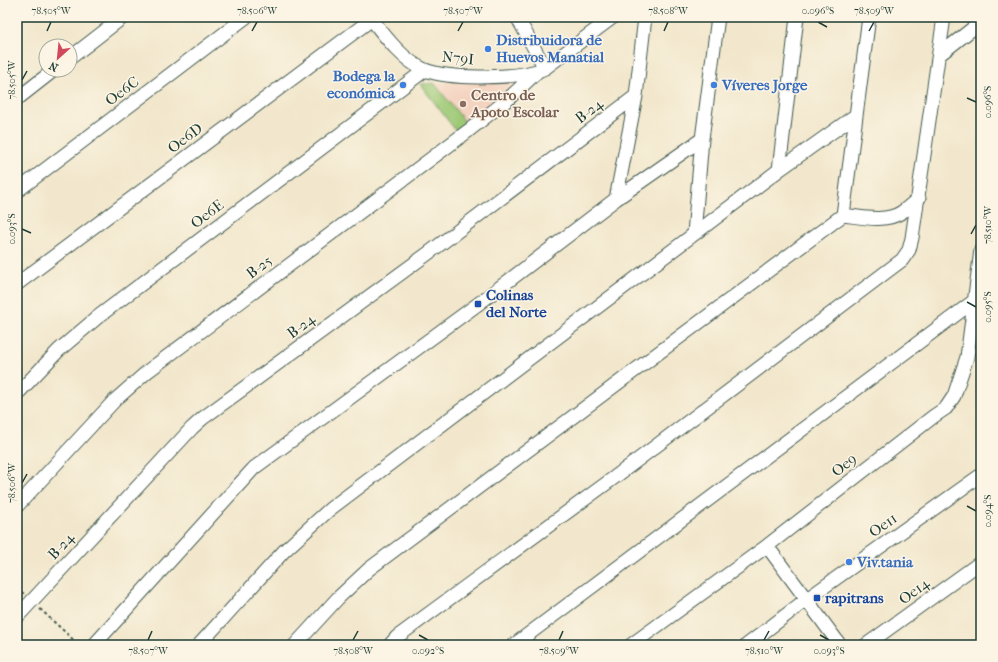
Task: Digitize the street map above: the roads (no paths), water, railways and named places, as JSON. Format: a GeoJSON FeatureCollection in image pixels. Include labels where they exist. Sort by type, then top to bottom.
{"type":"FeatureCollection","features":[{"type":"Feature","properties":{"kind":"street"},"geometry":{"type":"LineString","coordinates":[[78,52],[123,17]]}},
{"type":"Feature","properties":{"kind":"street","name":"Oe6C"},"geometry":{"type":"LineString","coordinates":[[17,191],[246,17]]}},
{"type":"Feature","properties":{"kind":"street"},"geometry":{"type":"LineString","coordinates":[[517,17],[541,70]]}},
{"type":"Feature","properties":{"kind":"street","name":"B-25"},"geometry":{"type":"LineString","coordinates":[[17,506],[114,401],[148,371],[468,131],[507,100],[541,70],[613,17]]}},
{"type":"Feature","properties":{"kind":"street"},"geometry":{"type":"LineString","coordinates":[[616,199],[636,96],[645,17]]}},
{"type":"Feature","properties":{"kind":"street"},"geometry":{"type":"LineString","coordinates":[[694,234],[702,139],[718,17]]}},
{"type":"Feature","properties":{"kind":"street"},"geometry":{"type":"LineString","coordinates":[[779,170],[797,17]]}},
{"type":"Feature","properties":{"kind":"street"},"geometry":{"type":"LineString","coordinates":[[843,215],[869,17]]}},
{"type":"Feature","properties":{"kind":"street"},"geometry":{"type":"LineString","coordinates":[[390,645],[397,637],[611,480],[891,270],[902,260],[909,250],[919,198],[944,17]]}},
{"type":"Feature","properties":{"kind":"street"},"geometry":{"type":"LineString","coordinates":[[371,18],[402,54],[425,70]]}},
{"type":"Feature","properties":{"kind":"street","name":"Oe6D"},"geometry":{"type":"LineString","coordinates":[[17,284],[371,18]]}},
{"type":"Feature","properties":{"kind":"street"},"geometry":{"type":"LineString","coordinates":[[939,55],[981,22]]}},
{"type":"Feature","properties":{"kind":"street","name":"N79I"},"geometry":{"type":"LineString","coordinates":[[425,70],[461,76],[525,74],[541,70]]}},
{"type":"Feature","properties":{"kind":"street","name":"Oe6E"},"geometry":{"type":"LineString","coordinates":[[17,394],[59,350],[99,316],[425,70]]}},
{"type":"Feature","properties":{"kind":"street"},"geometry":{"type":"LineString","coordinates":[[17,99],[44,78]]}},
{"type":"Feature","properties":{"kind":"street","name":"B-24"},"geometry":{"type":"LineString","coordinates":[[17,617],[203,418],[430,252],[636,96]]}},
{"type":"Feature","properties":{"kind":"street"},"geometry":{"type":"LineString","coordinates":[[199,645],[284,551],[330,509],[779,170],[856,115]]}},
{"type":"Feature","properties":{"kind":"street"},"geometry":{"type":"LineString","coordinates":[[94,645],[254,468],[478,304],[616,199],[702,139]]}},
{"type":"Feature","properties":{"kind":"street"},"geometry":{"type":"LineString","coordinates":[[296,645],[338,598],[369,569],[843,215],[869,218],[893,217],[901,213],[919,198]]}},
{"type":"Feature","properties":{"kind":"street","name":"Oe9"},"geometry":{"type":"LineString","coordinates":[[631,645],[767,546],[946,408],[954,396],[968,357],[981,250]]}},
{"type":"Feature","properties":{"kind":"street"},"geometry":{"type":"LineString","coordinates":[[514,645],[974,301]]}},
{"type":"Feature","properties":{"kind":"street","name":"Oe11"},"geometry":{"type":"LineString","coordinates":[[747,645],[806,599],[981,475]]}},
{"type":"Feature","properties":{"kind":"street"},"geometry":{"type":"LineString","coordinates":[[767,546],[840,645]]}},
{"type":"Feature","properties":{"kind":"street","name":"Oe14"},"geometry":{"type":"LineString","coordinates":[[866,645],[981,562]]}},
{"type":"Feature","properties":{"kind":"place","name":"Distribuidora de Huevos Manatial"},"geometry":{"type":"Point","coordinates":[488,49]}},
{"type":"Feature","properties":{"kind":"place","name":"Bodega la económica"},"geometry":{"type":"Point","coordinates":[403,85]}},
{"type":"Feature","properties":{"kind":"place","name":"Víveres Jorge"},"geometry":{"type":"Point","coordinates":[714,85]}},
{"type":"Feature","properties":{"kind":"place","name":"Centro de Apoto Escolar"},"geometry":{"type":"Point","coordinates":[463,104]}},
{"type":"Feature","properties":{"kind":"place","name":"Colinas del Norte"},"geometry":{"type":"Point","coordinates":[478,304]}},
{"type":"Feature","properties":{"kind":"place","name":"Viv.tania"},"geometry":{"type":"Point","coordinates":[849,562]}},
{"type":"Feature","properties":{"kind":"place","name":"rapitrans"},"geometry":{"type":"Point","coordinates":[817,598]}}]}
